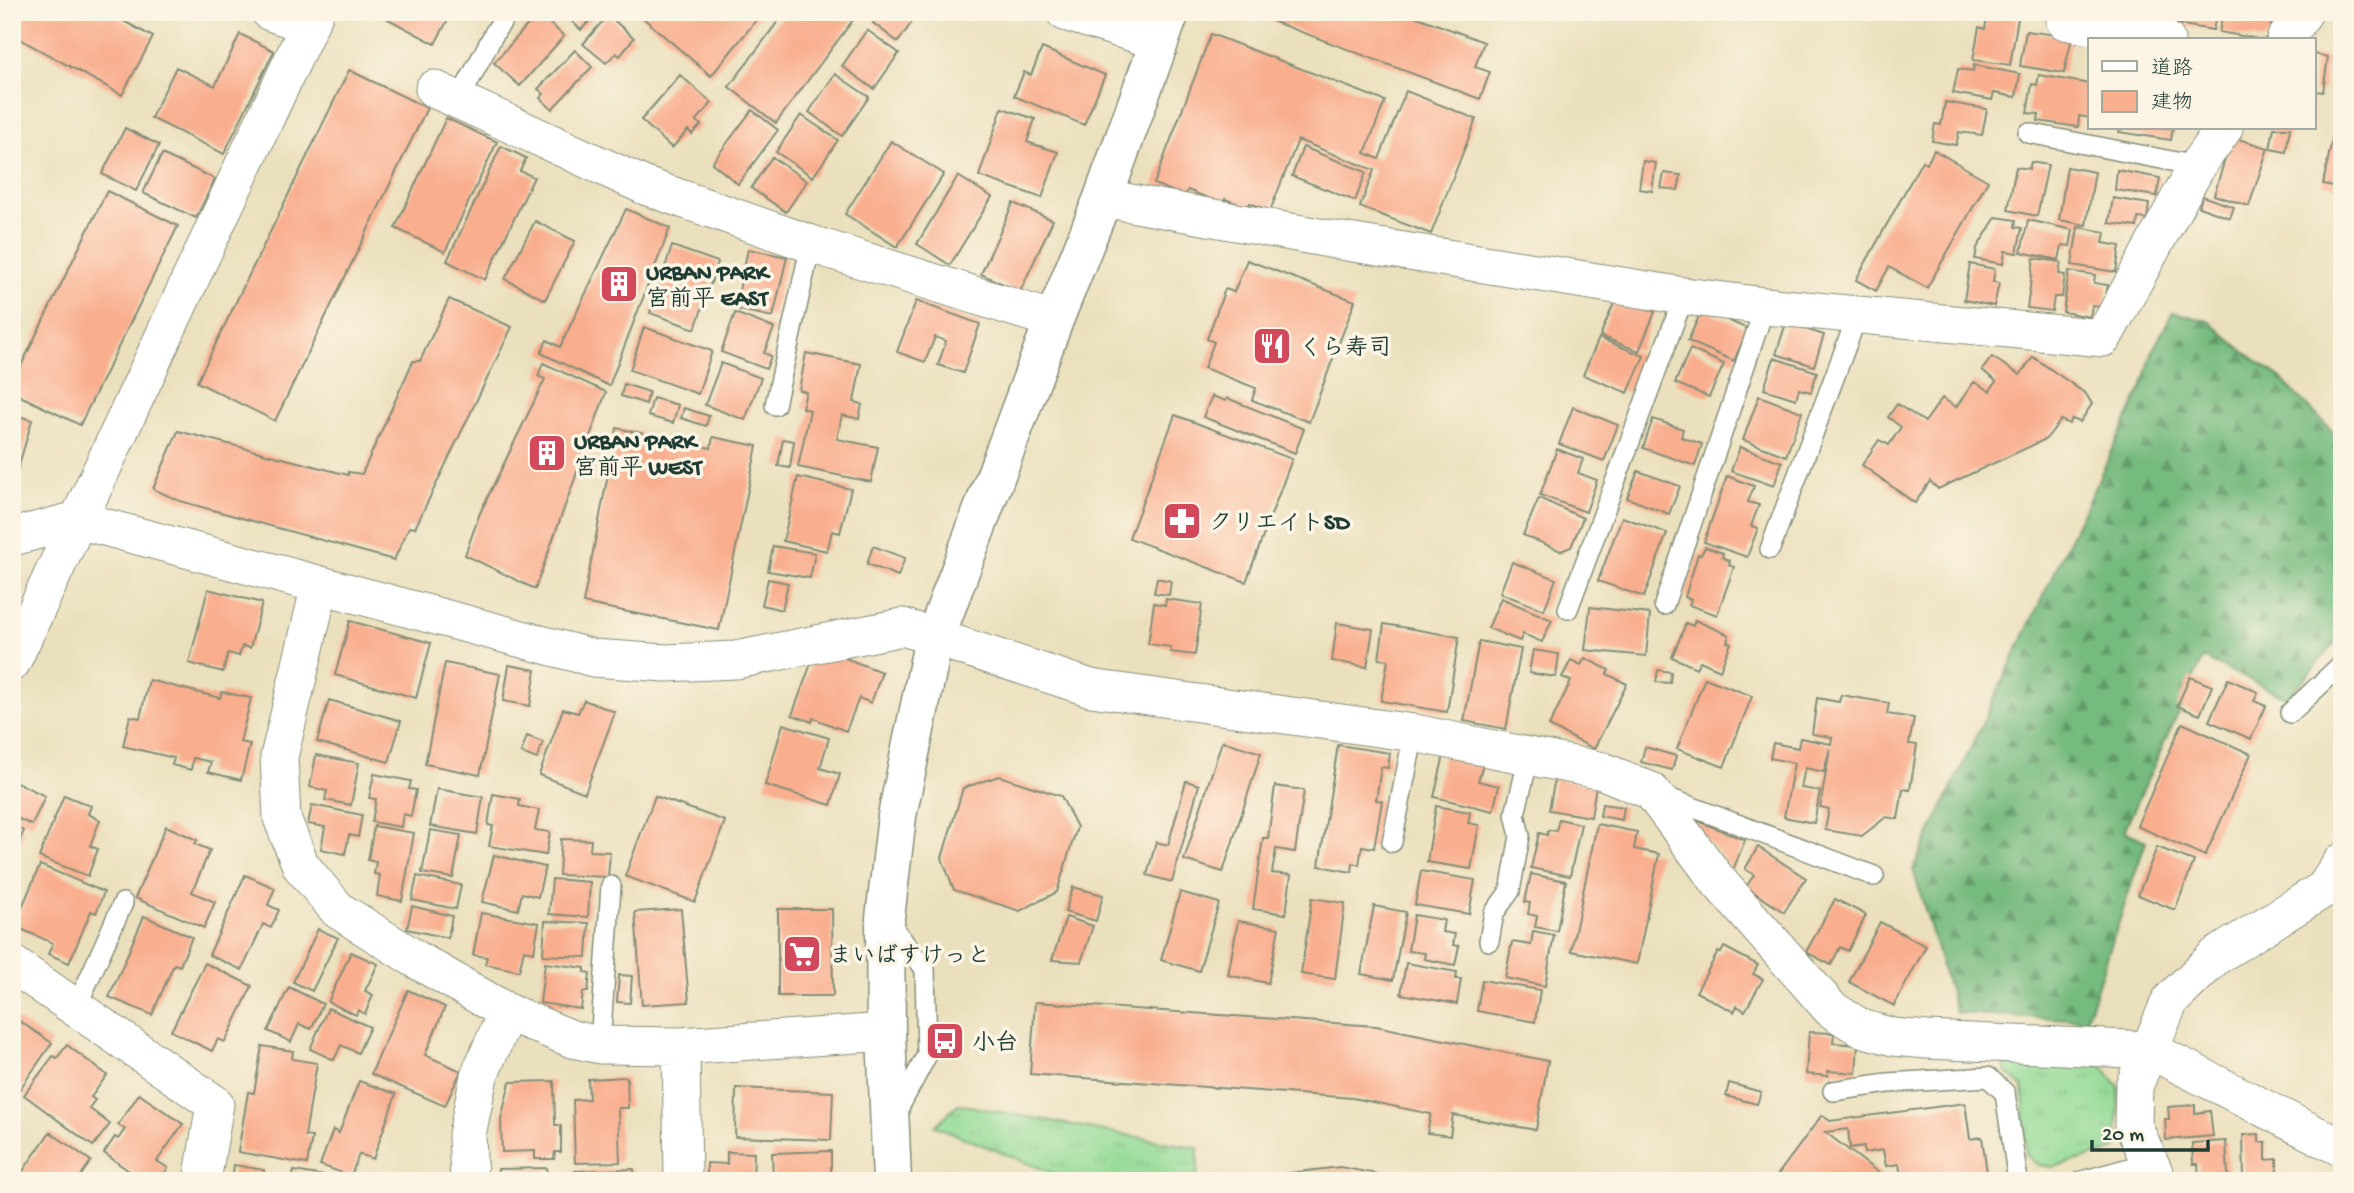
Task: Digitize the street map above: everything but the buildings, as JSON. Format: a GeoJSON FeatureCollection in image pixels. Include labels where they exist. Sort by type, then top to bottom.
{"type":"FeatureCollection","features":[{"type":"Feature","properties":{"kind":"street"},"geometry":{"type":"LineString","coordinates":[[12,662],[311,18],[270,12]]}},
{"type":"Feature","properties":{"kind":"street"},"geometry":{"type":"LineString","coordinates":[[2286,38],[2304,12]]}},
{"type":"Feature","properties":{"kind":"street"},"geometry":{"type":"LineString","coordinates":[[892,1181],[885,918],[897,816],[935,638],[1054,320],[1103,198],[1164,27],[1080,15]]}},
{"type":"Feature","properties":{"kind":"street"},"geometry":{"type":"LineString","coordinates":[[2065,21],[2155,38]]}},
{"type":"Feature","properties":{"kind":"street"},"geometry":{"type":"LineString","coordinates":[[446,95],[645,186],[811,244],[1054,320]]}},
{"type":"Feature","properties":{"kind":"street"},"geometry":{"type":"LineString","coordinates":[[1103,198],[1335,240],[1684,296],[2103,338],[2197,166],[2223,130]]}},
{"type":"Feature","properties":{"kind":"street"},"geometry":{"type":"LineString","coordinates":[[12,537],[78,520],[593,658],[666,663],[736,660],[903,627],[1091,688],[1414,733],[1603,771],[1651,791],[1719,882],[1831,1009],[1861,1028],[1893,1037],[1927,1040],[2150,1050],[2342,1148]]}},
{"type":"Feature","properties":{"kind":"street"},"geometry":{"type":"LineString","coordinates":[[320,585],[279,757],[282,818],[301,866],[338,910],[507,1012],[572,1040],[600,1045],[681,1046],[886,1032]]}},
{"type":"Feature","properties":{"kind":"street"},"geometry":{"type":"LineString","coordinates":[[2155,1171],[2133,1125],[2134,1086],[2170,1001],[2216,956],[2324,889],[2342,862]]}},
{"type":"Feature","properties":{"kind":"street"},"geometry":{"type":"LineString","coordinates":[[12,964],[215,1104],[202,1181]]}},
{"type":"Feature","properties":{"kind":"street"},"geometry":{"type":"LineString","coordinates":[[469,1181],[467,1135],[479,1076],[507,1012]]}},
{"type":"Feature","properties":{"kind":"street"},"geometry":{"type":"LineString","coordinates":[[681,1046],[683,1181]]}},
{"type":"Feature","properties":{"kind":"lane"},"geometry":{"type":"LineString","coordinates":[[446,95],[509,12]]}},
{"type":"Feature","properties":{"kind":"lane"},"geometry":{"type":"LineString","coordinates":[[2028,133],[2197,166]]}},
{"type":"Feature","properties":{"kind":"lane"},"geometry":{"type":"LineString","coordinates":[[775,405],[811,244]]}},
{"type":"Feature","properties":{"kind":"lane"},"geometry":{"type":"LineString","coordinates":[[1569,609],[1684,296]]}},
{"type":"Feature","properties":{"kind":"lane"},"geometry":{"type":"LineString","coordinates":[[1664,605],[1765,306]]}},
{"type":"Feature","properties":{"kind":"lane"},"geometry":{"type":"LineString","coordinates":[[1770,549],[1858,314]]}},
{"type":"Feature","properties":{"kind":"lane"},"geometry":{"type":"LineString","coordinates":[[2290,713],[2342,664]]}},
{"type":"Feature","properties":{"kind":"lane"},"geometry":{"type":"LineString","coordinates":[[1392,842],[1414,733]]}},
{"type":"Feature","properties":{"kind":"lane"},"geometry":{"type":"LineString","coordinates":[[1489,941],[1493,913],[1510,891],[1520,836],[1515,814],[1529,757]]}},
{"type":"Feature","properties":{"kind":"lane"},"geometry":{"type":"LineString","coordinates":[[1651,791],[1874,876]]}},
{"type":"Feature","properties":{"kind":"lane"},"geometry":{"type":"LineString","coordinates":[[600,1045],[611,886]]}},
{"type":"Feature","properties":{"kind":"lane"},"geometry":{"type":"LineString","coordinates":[[76,1008],[122,903]]}},
{"type":"Feature","properties":{"kind":"lane"},"geometry":{"type":"LineString","coordinates":[[885,918],[925,969],[927,1055],[890,1124]]}},
{"type":"Feature","properties":{"kind":"lane"},"geometry":{"type":"LineString","coordinates":[[1833,1091],[1888,1083],[1988,1077],[2005,1093],[2018,1181]]}},
{"type":"Feature","properties":{"kind":"lane"},"geometry":{"type":"LineString","coordinates":[[2082,1181],[2155,1171]]}},
{"type":"Feature","properties":{"kind":"green space"},"geometry":{"type":"Polygon","coordinates":[[[2173,312],[2208,321],[2278,376],[2342,441],[2342,635],[2288,698],[2203,658],[2124,831],[2146,841],[2086,1020],[1956,1013],[1913,869],[2142,388],[2153,350],[2173,312]]]}},
{"type":"Feature","properties":{"kind":"green space"},"geometry":{"type":"Polygon","coordinates":[[[2005,1057],[2101,1064],[2119,1087],[2117,1149],[2054,1167],[2038,1165],[2026,1155],[2023,1087],[2005,1071],[2005,1057]]]}},
{"type":"Feature","properties":{"kind":"green space"},"geometry":{"type":"Polygon","coordinates":[[[958,1104],[1198,1148],[1197,1181],[1072,1181],[935,1126],[958,1104]]]}},
{"type":"Feature","properties":{"kind":"place","name":"URBAN PARK 宮前平 EAST"},"geometry":{"type":"Point","coordinates":[619,284]}},
{"type":"Feature","properties":{"kind":"place","name":"くら寿司"},"geometry":{"type":"Point","coordinates":[1272,346]}},
{"type":"Feature","properties":{"kind":"place","name":"URBAN PARK 宮前平 WEST"},"geometry":{"type":"Point","coordinates":[547,453]}},
{"type":"Feature","properties":{"kind":"place","name":"クリエイトSD"},"geometry":{"type":"Point","coordinates":[1182,521]}},
{"type":"Feature","properties":{"kind":"place","name":"まいばすけっと"},"geometry":{"type":"Point","coordinates":[802,954]}},
{"type":"Feature","properties":{"kind":"place","name":"小台"},"geometry":{"type":"Point","coordinates":[945,1041]}}]}
